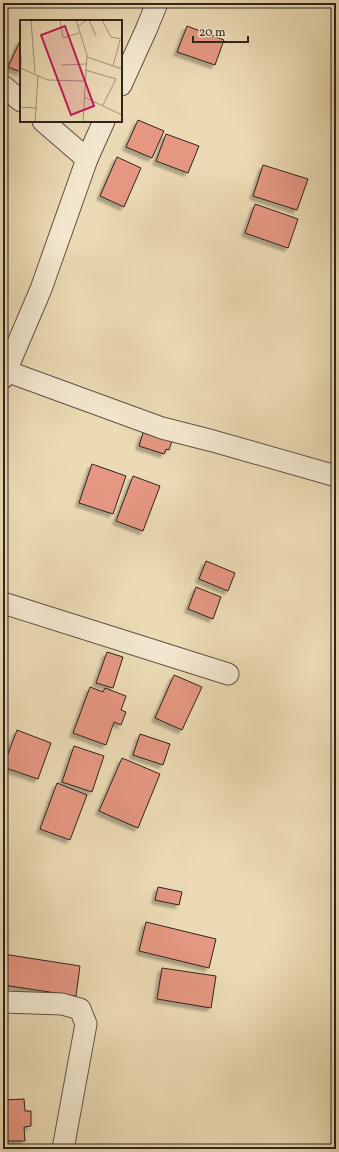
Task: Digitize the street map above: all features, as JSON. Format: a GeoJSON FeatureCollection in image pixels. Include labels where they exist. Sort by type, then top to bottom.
{"type":"FeatureCollection","features":[{"type":"Feature","properties":{"kind":"street"},"geometry":{"type":"LineString","coordinates":[[122,83],[157,3]]}},
{"type":"Feature","properties":{"kind":"street"},"geometry":{"type":"LineString","coordinates":[[3,86],[20,100]]}},
{"type":"Feature","properties":{"kind":"street"},"geometry":{"type":"LineString","coordinates":[[44,122],[87,159]]}},
{"type":"Feature","properties":{"kind":"street"},"geometry":{"type":"LineString","coordinates":[[104,122],[87,159],[41,289],[4,374],[162,428],[336,476]]}},
{"type":"Feature","properties":{"kind":"street"},"geometry":{"type":"LineString","coordinates":[[3,602],[228,674]]}},
{"type":"Feature","properties":{"kind":"street"},"geometry":{"type":"LineString","coordinates":[[3,1002],[62,1004],[80,1009],[86,1024],[63,1149]]}},
{"type":"Feature","properties":{"kind":"building"},"geometry":{"type":"Polygon","coordinates":[[[187,26],[224,40],[215,65],[177,52],[187,26]]]}},
{"type":"Feature","properties":{"kind":"building"},"geometry":{"type":"Polygon","coordinates":[[[20,41],[20,72],[8,67],[20,41]]]}},
{"type":"Feature","properties":{"kind":"building"},"geometry":{"type":"Polygon","coordinates":[[[138,120],[164,131],[152,158],[126,147],[138,120]]]}},
{"type":"Feature","properties":{"kind":"building"},"geometry":{"type":"Polygon","coordinates":[[[166,134],[199,146],[188,173],[156,161],[166,134]]]}},
{"type":"Feature","properties":{"kind":"building"},"geometry":{"type":"Polygon","coordinates":[[[117,157],[141,168],[124,207],[100,196],[117,157]]]}},
{"type":"Feature","properties":{"kind":"building"},"geometry":{"type":"Polygon","coordinates":[[[263,165],[308,179],[297,210],[253,196],[263,165]]]}},
{"type":"Feature","properties":{"kind":"building"},"geometry":{"type":"Polygon","coordinates":[[[255,204],[298,219],[288,248],[245,233],[255,204]]]}},
{"type":"Feature","properties":{"kind":"building"},"geometry":{"type":"Polygon","coordinates":[[[143,433],[172,441],[169,450],[166,449],[164,454],[139,446],[143,433]]]}},
{"type":"Feature","properties":{"kind":"building"},"geometry":{"type":"Polygon","coordinates":[[[92,464],[126,476],[113,514],[79,503],[92,464]]]}},
{"type":"Feature","properties":{"kind":"building"},"geometry":{"type":"Polygon","coordinates":[[[133,476],[160,486],[143,531],[116,521],[133,476]]]}},
{"type":"Feature","properties":{"kind":"building"},"geometry":{"type":"Polygon","coordinates":[[[206,561],[235,573],[228,591],[199,579],[206,561]]]}},
{"type":"Feature","properties":{"kind":"building"},"geometry":{"type":"Polygon","coordinates":[[[196,587],[221,597],[213,619],[188,609],[196,587]]]}},
{"type":"Feature","properties":{"kind":"building"},"geometry":{"type":"Polygon","coordinates":[[[107,652],[123,657],[113,688],[96,683],[107,652]]]}},
{"type":"Feature","properties":{"kind":"building"},"geometry":{"type":"Polygon","coordinates":[[[174,675],[202,687],[182,730],[155,718],[174,675]]]}},
{"type":"Feature","properties":{"kind":"building"},"geometry":{"type":"Polygon","coordinates":[[[90,687],[103,692],[105,688],[126,696],[121,710],[126,712],[121,725],[114,722],[106,745],[73,733],[90,687]]]}},
{"type":"Feature","properties":{"kind":"building"},"geometry":{"type":"Polygon","coordinates":[[[17,730],[51,743],[38,779],[3,767],[17,730]]]}},
{"type":"Feature","properties":{"kind":"building"},"geometry":{"type":"Polygon","coordinates":[[[140,734],[170,744],[163,765],[133,755],[140,734]]]}},
{"type":"Feature","properties":{"kind":"building"},"geometry":{"type":"Polygon","coordinates":[[[74,746],[104,756],[92,792],[62,782],[74,746]]]}},
{"type":"Feature","properties":{"kind":"building"},"geometry":{"type":"Polygon","coordinates":[[[122,758],[160,774],[138,828],[99,811],[122,758]]]}},
{"type":"Feature","properties":{"kind":"building"},"geometry":{"type":"Polygon","coordinates":[[[57,783],[87,795],[70,840],[40,829],[57,783]]]}},
{"type":"Feature","properties":{"kind":"building"},"geometry":{"type":"Polygon","coordinates":[[[158,887],[182,892],[179,905],[155,900],[158,887]]]}},
{"type":"Feature","properties":{"kind":"building"},"geometry":{"type":"Polygon","coordinates":[[[146,922],[216,939],[209,968],[139,951],[146,922]]]}},
{"type":"Feature","properties":{"kind":"building"},"geometry":{"type":"Polygon","coordinates":[[[3,954],[80,966],[76,996],[3,985],[3,954]]]}},
{"type":"Feature","properties":{"kind":"building"},"geometry":{"type":"Polygon","coordinates":[[[162,968],[216,976],[211,1008],[157,999],[162,968]]]}},
{"type":"Feature","properties":{"kind":"building"},"geometry":{"type":"Polygon","coordinates":[[[24,1099],[25,1111],[31,1111],[31,1126],[24,1127],[25,1141],[3,1141],[3,1100],[24,1099]]]}}]}
